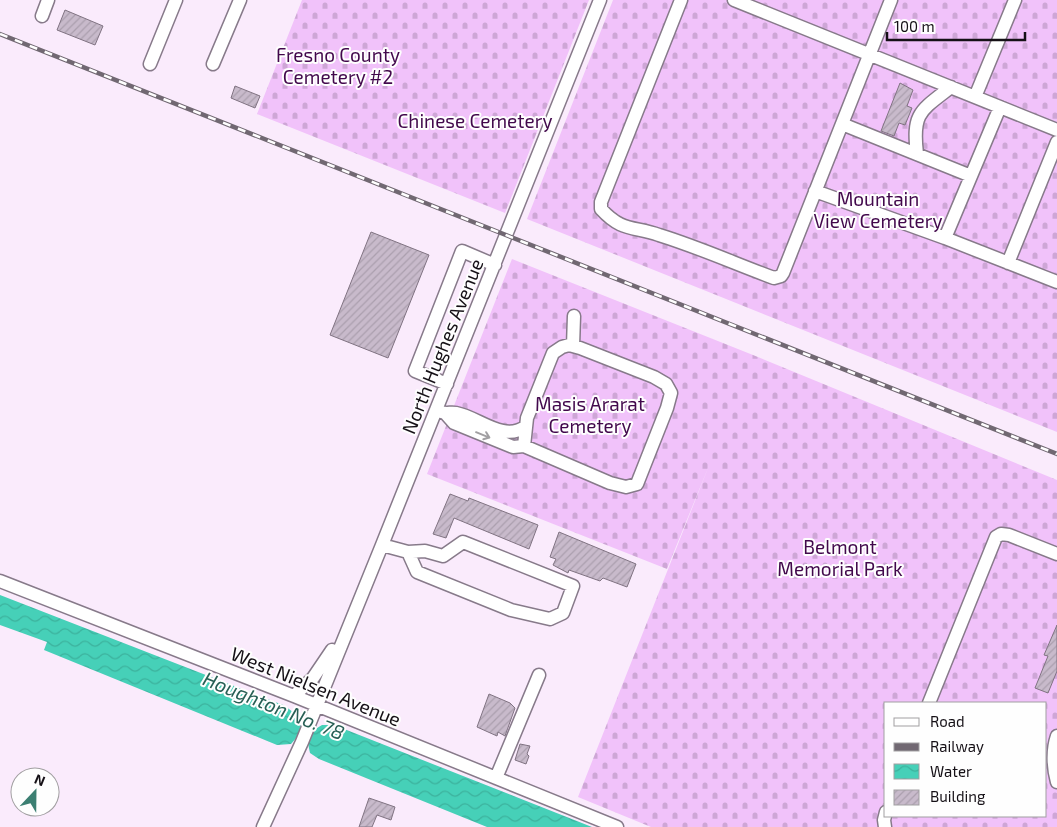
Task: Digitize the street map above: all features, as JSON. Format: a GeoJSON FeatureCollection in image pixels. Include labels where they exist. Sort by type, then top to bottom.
{"type":"FeatureCollection","features":[{"type":"Feature","properties":{"kind":"street"},"geometry":{"type":"LineString","coordinates":[[42,16],[48,0]]}},
{"type":"Feature","properties":{"kind":"street"},"geometry":{"type":"LineString","coordinates":[[150,64],[176,0]]}},
{"type":"Feature","properties":{"kind":"street"},"geometry":{"type":"LineString","coordinates":[[213,64],[240,0]]}},
{"type":"Feature","properties":{"kind":"street","name":"North Hughes Avenue"},"geometry":{"type":"LineString","coordinates":[[264,827],[302,742],[382,545],[441,412],[447,384],[600,0]]}},
{"type":"Feature","properties":{"kind":"street"},"geometry":{"type":"LineString","coordinates":[[681,0],[601,202],[601,209],[610,219],[629,229],[658,234],[774,278],[781,276],[783,273],[891,0]]}},
{"type":"Feature","properties":{"kind":"street"},"geometry":{"type":"LineString","coordinates":[[734,0],[752,3],[869,54],[1057,130]]}},
{"type":"Feature","properties":{"kind":"street"},"geometry":{"type":"LineString","coordinates":[[976,97],[1015,0]]}},
{"type":"Feature","properties":{"kind":"street"},"geometry":{"type":"LineString","coordinates":[[917,154],[915,135],[917,120],[922,109],[951,88]]}},
{"type":"Feature","properties":{"kind":"street"},"geometry":{"type":"LineString","coordinates":[[945,238],[1000,107]]}},
{"type":"Feature","properties":{"kind":"street"},"geometry":{"type":"LineString","coordinates":[[842,124],[972,176]]}},
{"type":"Feature","properties":{"kind":"street"},"geometry":{"type":"LineString","coordinates":[[1008,263],[1057,142]]}},
{"type":"Feature","properties":{"kind":"street"},"geometry":{"type":"LineString","coordinates":[[815,190],[1057,282]]}},
{"type":"Feature","properties":{"kind":"street"},"geometry":{"type":"LineString","coordinates":[[447,384],[414,371],[462,251],[494,265]]}},
{"type":"Feature","properties":{"kind":"street"},"geometry":{"type":"LineString","coordinates":[[573,346],[574,316]]}},
{"type":"Feature","properties":{"kind":"street"},"geometry":{"type":"LineString","coordinates":[[441,412],[454,422],[513,447],[524,446],[610,483],[626,487],[637,484],[671,393],[666,384],[654,377],[573,346],[562,347],[553,353],[538,389],[525,428],[524,446]]}},
{"type":"Feature","properties":{"kind":"street"},"geometry":{"type":"LineString","coordinates":[[441,412],[458,413],[504,432],[519,432],[525,428]]}},
{"type":"Feature","properties":{"kind":"street"},"geometry":{"type":"LineString","coordinates":[[929,702],[996,537],[1001,534],[1009,535],[1057,554]]}},
{"type":"Feature","properties":{"kind":"street"},"geometry":{"type":"LineString","coordinates":[[382,545],[408,552],[425,551],[443,556],[463,542],[573,586],[563,613],[550,619],[511,610],[417,572],[408,552]]}},
{"type":"Feature","properties":{"kind":"street","name":"West Nielsen Avenue"},"geometry":{"type":"LineString","coordinates":[[0,582],[294,696],[618,827]]}},
{"type":"Feature","properties":{"kind":"street"},"geometry":{"type":"LineString","coordinates":[[294,696],[313,678],[325,663],[351,618]]}},
{"type":"Feature","properties":{"kind":"street"},"geometry":{"type":"LineString","coordinates":[[496,778],[538,675]]}},
{"type":"Feature","properties":{"kind":"street"},"geometry":{"type":"LineString","coordinates":[[1057,736],[1054,753],[1057,782]]}},
{"type":"Feature","properties":{"kind":"green space"},"geometry":{"type":"Polygon","coordinates":[[[302,0],[589,0],[505,213],[257,114],[302,0]]]}},
{"type":"Feature","properties":{"kind":"green space","name":"Mountain View Cemetery"},"geometry":{"type":"Polygon","coordinates":[[[613,0],[1057,0],[1057,432],[527,219],[613,0]]]}},
{"type":"Feature","properties":{"kind":"green space","name":"Belmont Memorial Park"},"geometry":{"type":"Polygon","coordinates":[[[512,259],[753,355],[1057,480],[1057,827],[651,827],[578,797],[710,463],[667,569],[427,474],[512,259]]]}},
{"type":"Feature","properties":{"kind":"water","name":"Houghton No. 78"},"geometry":{"type":"Polygon","coordinates":[[[0,595],[283,705],[297,717],[301,727],[297,737],[291,744],[277,745],[44,650],[47,642],[0,625],[0,595]]]}},
{"type":"Feature","properties":{"kind":"water"},"geometry":{"type":"Polygon","coordinates":[[[322,725],[334,725],[592,827],[487,827],[319,759],[310,753],[308,743],[311,733],[322,725]]]}},
{"type":"Feature","properties":{"kind":"building"},"geometry":{"type":"Polygon","coordinates":[[[65,10],[103,26],[95,45],[57,30],[65,10]]]}},
{"type":"Feature","properties":{"kind":"building"},"geometry":{"type":"Polygon","coordinates":[[[900,83],[913,90],[907,106],[912,108],[905,125],[899,123],[894,136],[881,131],[900,83]]]}},
{"type":"Feature","properties":{"kind":"building"},"geometry":{"type":"Polygon","coordinates":[[[235,86],[260,96],[255,108],[231,98],[235,86]]]}},
{"type":"Feature","properties":{"kind":"building"},"geometry":{"type":"Polygon","coordinates":[[[371,232],[429,255],[388,358],[330,335],[371,232]]]}},
{"type":"Feature","properties":{"kind":"building"},"geometry":{"type":"Polygon","coordinates":[[[450,494],[468,501],[469,498],[538,525],[529,549],[454,518],[446,538],[433,534],[450,494]]]}},
{"type":"Feature","properties":{"kind":"building"},"geometry":{"type":"Polygon","coordinates":[[[559,532],[636,564],[627,587],[603,578],[600,581],[569,570],[568,573],[553,565],[556,559],[550,557],[559,532]]]}},
{"type":"Feature","properties":{"kind":"building"},"geometry":{"type":"Polygon","coordinates":[[[1057,625],[1057,671],[1048,693],[1035,688],[1048,656],[1044,655],[1057,625]]]}},
{"type":"Feature","properties":{"kind":"building"},"geometry":{"type":"Polygon","coordinates":[[[489,694],[510,703],[515,708],[505,736],[498,732],[497,736],[477,727],[489,694]]]}},
{"type":"Feature","properties":{"kind":"building"},"geometry":{"type":"Polygon","coordinates":[[[520,744],[530,746],[526,764],[515,760],[520,744]]]}},
{"type":"Feature","properties":{"kind":"building"},"geometry":{"type":"Polygon","coordinates":[[[369,798],[395,807],[391,820],[377,815],[372,827],[359,827],[369,798]]]}},
{"type":"Feature","properties":{"kind":"railway"},"geometry":{"type":"LineString","coordinates":[[0,34],[1057,454]]}},
{"type":"Feature","properties":{"kind":"park label","name":"Fresno County Cemetery #2"},"geometry":{"type":"Point","coordinates":[338,65]}},
{"type":"Feature","properties":{"kind":"park label","name":"Chinese Cemetery"},"geometry":{"type":"Point","coordinates":[475,120]}},
{"type":"Feature","properties":{"kind":"park label","name":"Masis Ararat Cemetery"},"geometry":{"type":"Point","coordinates":[590,414]}}]}
